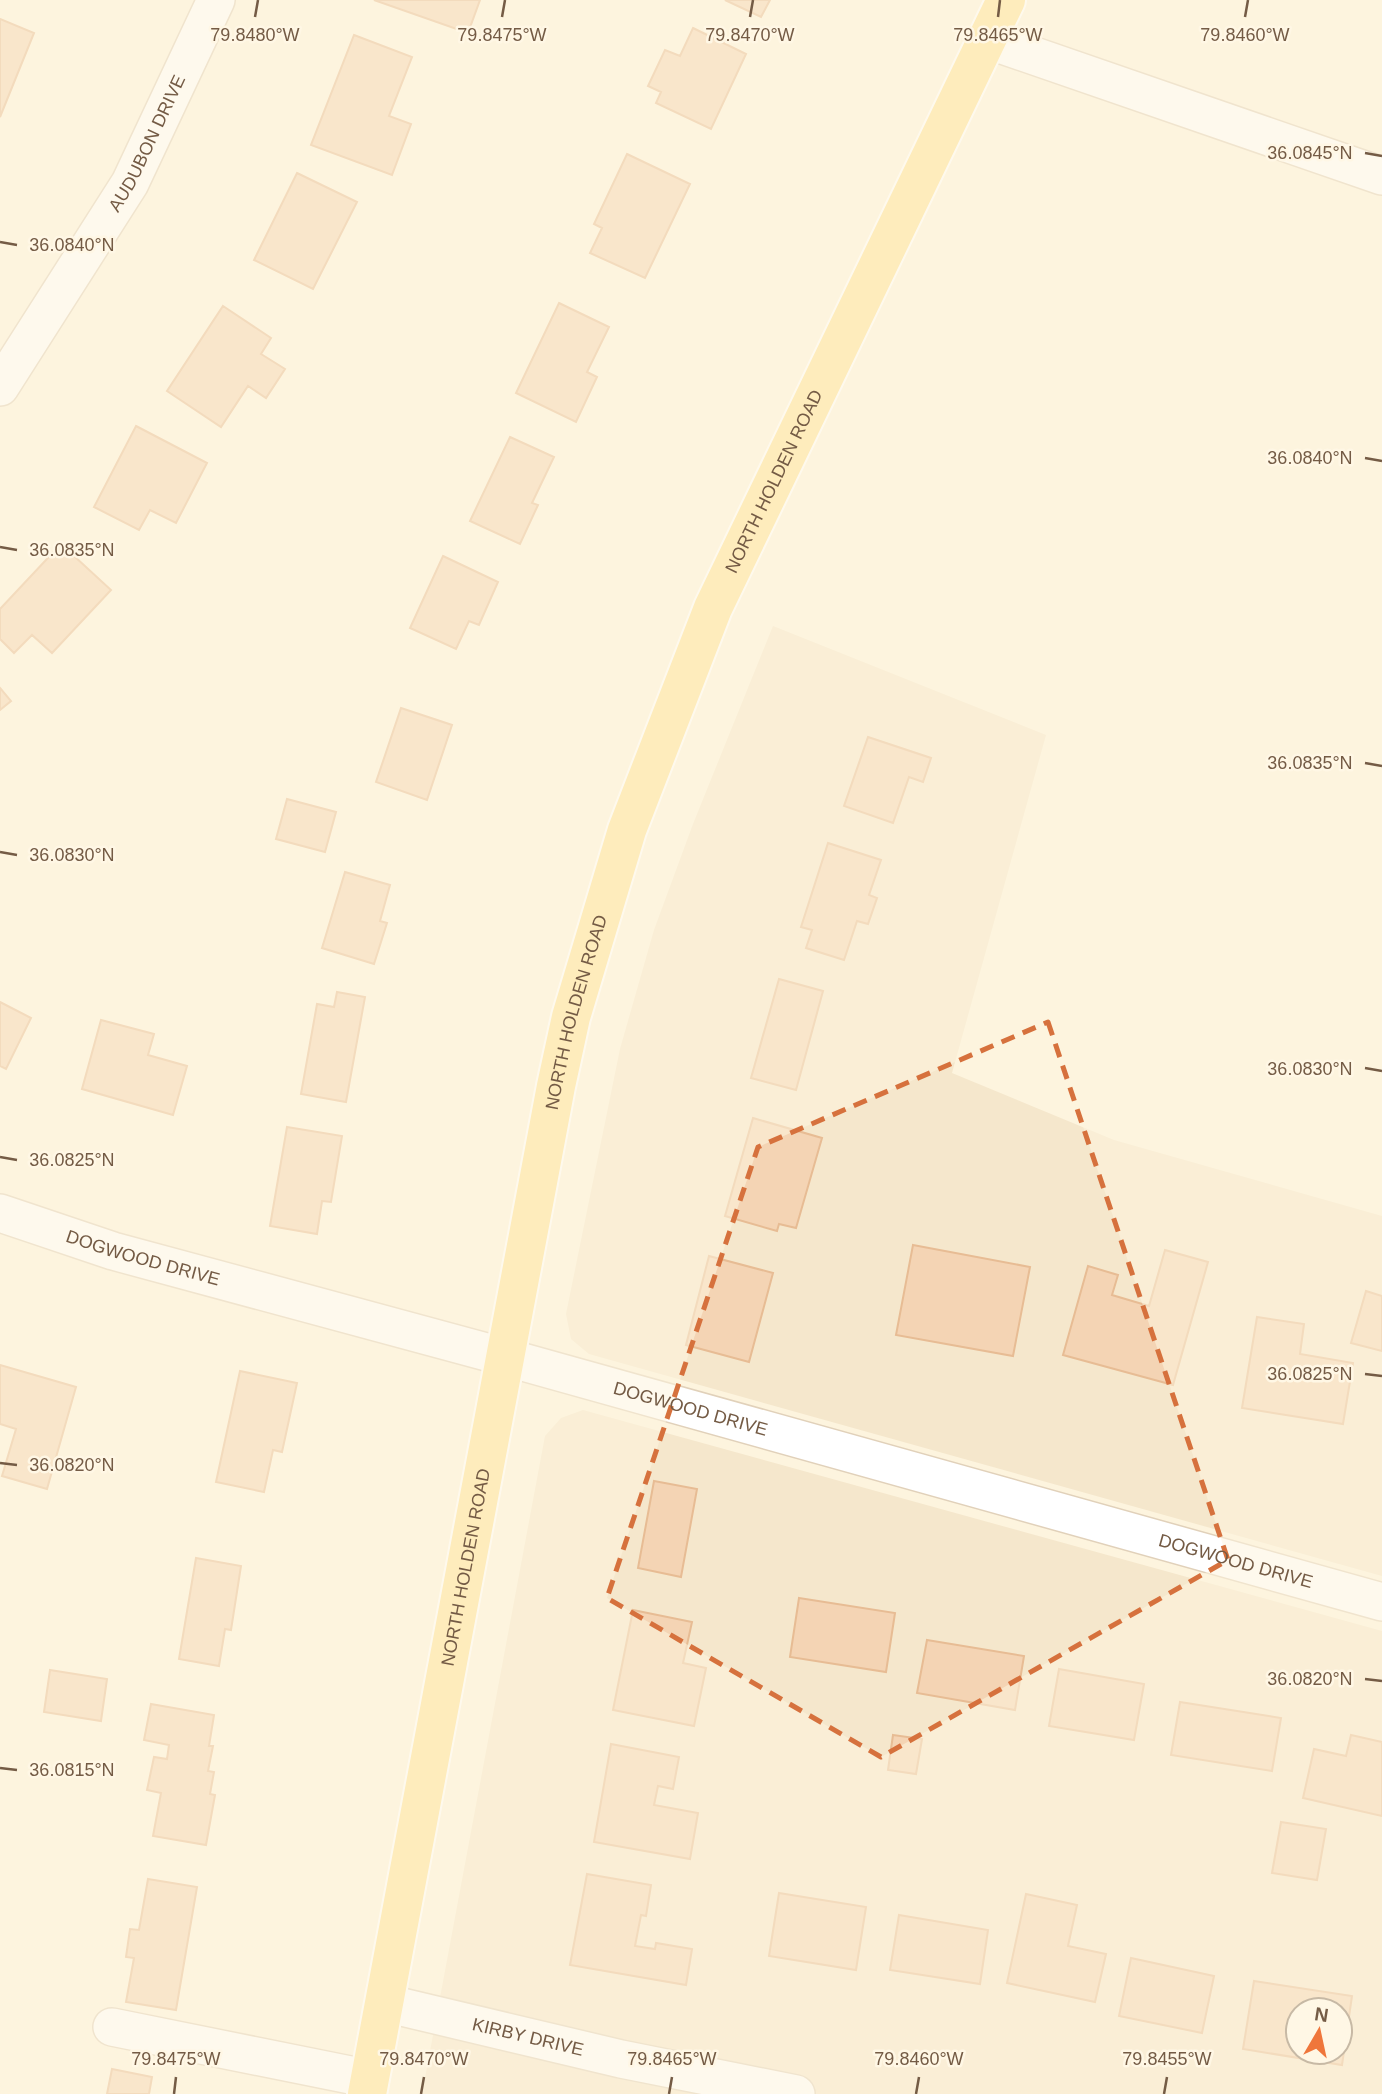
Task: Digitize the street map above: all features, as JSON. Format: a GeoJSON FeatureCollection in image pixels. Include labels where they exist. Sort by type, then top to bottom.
{"type":"FeatureCollection","features":[{"type":"Feature","properties":{"kind":"main road","name":"NORTH HOLDEN ROAD"},"geometry":{"type":"LineString","coordinates":[[368,2087],[571,1017],[631,818],[713,608],[1006,0]]}},
{"type":"Feature","properties":{"kind":"street","name":"AUDUBON DRIVE"},"geometry":{"type":"LineString","coordinates":[[0,387],[131,183],[216,0]]}},
{"type":"Feature","properties":{"kind":"street"},"geometry":{"type":"LineString","coordinates":[[988,40],[1382,176]]}},
{"type":"Feature","properties":{"kind":"street","name":"DOGWOOD DRIVE"},"geometry":{"type":"LineString","coordinates":[[0,1213],[113,1251],[505,1357],[1382,1602]]}},
{"type":"Feature","properties":{"kind":"street","name":"KIRBY DRIVE"},"geometry":{"type":"LineString","coordinates":[[385,2003],[621,2059],[796,2094]]}},
{"type":"Feature","properties":{"kind":"street"},"geometry":{"type":"LineString","coordinates":[[112,2027],[368,2087]]}},
{"type":"Feature","properties":{"kind":"highlighted area"},"geometry":{"type":"Polygon","coordinates":[[[1048,1022],[1228,1560],[881,1757],[607,1598],[758,1147],[1048,1022]]]}},
{"type":"Feature","properties":{"kind":"shaded area"},"geometry":{"type":"Polygon","coordinates":[[[773,626],[1046,735],[952,1073],[1114,1140],[1382,1216],[1382,1576],[589,1354],[571,1339],[566,1314],[620,1049],[654,930],[693,824],[773,626]]]}},
{"type":"Feature","properties":{"kind":"shaded area"},"geometry":{"type":"Polygon","coordinates":[[[583,1410],[1382,1631],[1382,2094],[422,2094],[545,1436],[561,1418],[583,1410]]]}},
{"type":"Feature","properties":{"kind":"building"},"geometry":{"type":"Polygon","coordinates":[[[374,0],[480,0],[468,33],[374,0]]]}},
{"type":"Feature","properties":{"kind":"building"},"geometry":{"type":"Polygon","coordinates":[[[725,0],[770,0],[761,17],[725,0]]]}},
{"type":"Feature","properties":{"kind":"building"},"geometry":{"type":"Polygon","coordinates":[[[0,19],[34,33],[0,117],[0,19]]]}},
{"type":"Feature","properties":{"kind":"building"},"geometry":{"type":"Polygon","coordinates":[[[693,28],[746,54],[711,129],[656,103],[661,92],[648,86],[665,50],[680,56],[693,28]]]}},
{"type":"Feature","properties":{"kind":"building"},"geometry":{"type":"Polygon","coordinates":[[[354,35],[412,57],[389,116],[411,124],[392,175],[311,145],[354,35]]]}},
{"type":"Feature","properties":{"kind":"building"},"geometry":{"type":"Polygon","coordinates":[[[627,154],[690,184],[645,278],[590,253],[602,228],[594,224],[627,154]]]}},
{"type":"Feature","properties":{"kind":"building"},"geometry":{"type":"Polygon","coordinates":[[[297,173],[357,202],[313,289],[254,260],[297,173]]]}},
{"type":"Feature","properties":{"kind":"building"},"geometry":{"type":"Polygon","coordinates":[[[559,303],[609,327],[587,372],[597,377],[576,422],[516,393],[559,303]]]}},
{"type":"Feature","properties":{"kind":"building"},"geometry":{"type":"Polygon","coordinates":[[[223,306],[271,338],[261,354],[285,369],[266,398],[248,386],[221,427],[167,391],[223,306]]]}},
{"type":"Feature","properties":{"kind":"building"},"geometry":{"type":"Polygon","coordinates":[[[136,426],[207,463],[176,523],[150,510],[139,530],[94,507],[136,426]]]}},
{"type":"Feature","properties":{"kind":"building"},"geometry":{"type":"Polygon","coordinates":[[[510,437],[554,457],[532,503],[538,505],[520,544],[470,521],[510,437]]]}},
{"type":"Feature","properties":{"kind":"building"},"geometry":{"type":"Polygon","coordinates":[[[61,544],[111,590],[52,653],[32,635],[14,653],[0,639],[0,609],[61,544]]]}},
{"type":"Feature","properties":{"kind":"building"},"geometry":{"type":"Polygon","coordinates":[[[443,556],[498,582],[479,625],[469,621],[456,649],[410,628],[443,556]]]}},
{"type":"Feature","properties":{"kind":"building"},"geometry":{"type":"Polygon","coordinates":[[[0,688],[11,701],[0,710],[0,688]]]}},
{"type":"Feature","properties":{"kind":"building"},"geometry":{"type":"Polygon","coordinates":[[[401,708],[452,725],[427,800],[376,782],[401,708]]]}},
{"type":"Feature","properties":{"kind":"building"},"geometry":{"type":"Polygon","coordinates":[[[868,737],[931,758],[923,782],[909,777],[893,823],[844,806],[868,737]]]}},
{"type":"Feature","properties":{"kind":"building"},"geometry":{"type":"Polygon","coordinates":[[[287,799],[336,812],[325,852],[276,839],[287,799]]]}},
{"type":"Feature","properties":{"kind":"building"},"geometry":{"type":"Polygon","coordinates":[[[828,843],[881,860],[869,895],[877,898],[868,924],[857,921],[844,960],[806,948],[812,930],[801,927],[828,843]]]}},
{"type":"Feature","properties":{"kind":"building"},"geometry":{"type":"Polygon","coordinates":[[[345,872],[390,885],[380,921],[387,923],[374,964],[322,948],[345,872]]]}},
{"type":"Feature","properties":{"kind":"building"},"geometry":{"type":"Polygon","coordinates":[[[779,979],[823,991],[796,1090],[751,1078],[779,979]]]}},
{"type":"Feature","properties":{"kind":"building"},"geometry":{"type":"Polygon","coordinates":[[[337,992],[365,997],[346,1102],[301,1094],[317,1004],[334,1007],[337,992]]]}},
{"type":"Feature","properties":{"kind":"building"},"geometry":{"type":"Polygon","coordinates":[[[0,1002],[31,1018],[6,1069],[0,1066],[0,1002]]]}},
{"type":"Feature","properties":{"kind":"building"},"geometry":{"type":"Polygon","coordinates":[[[101,1020],[154,1034],[148,1055],[187,1066],[173,1115],[82,1089],[101,1020]]]}},
{"type":"Feature","properties":{"kind":"building"},"geometry":{"type":"Polygon","coordinates":[[[753,1118],[822,1138],[796,1228],[779,1224],[777,1231],[725,1216],[753,1118]]]}},
{"type":"Feature","properties":{"kind":"building"},"geometry":{"type":"Polygon","coordinates":[[[287,1127],[342,1136],[331,1202],[322,1201],[317,1234],[270,1226],[287,1127]]]}},
{"type":"Feature","properties":{"kind":"building"},"geometry":{"type":"Polygon","coordinates":[[[913,1245],[1030,1267],[1013,1356],[896,1335],[913,1245]]]}},
{"type":"Feature","properties":{"kind":"building"},"geometry":{"type":"Polygon","coordinates":[[[1165,1250],[1208,1262],[1173,1385],[1063,1355],[1088,1266],[1118,1275],[1112,1295],[1149,1306],[1165,1250]]]}},
{"type":"Feature","properties":{"kind":"building"},"geometry":{"type":"Polygon","coordinates":[[[709,1256],[773,1273],[749,1362],[686,1345],[709,1256]]]}},
{"type":"Feature","properties":{"kind":"building"},"geometry":{"type":"Polygon","coordinates":[[[1366,1291],[1382,1296],[1382,1351],[1351,1343],[1366,1291]]]}},
{"type":"Feature","properties":{"kind":"building"},"geometry":{"type":"Polygon","coordinates":[[[1257,1317],[1304,1324],[1300,1354],[1353,1363],[1343,1424],[1242,1408],[1257,1317]]]}},
{"type":"Feature","properties":{"kind":"building"},"geometry":{"type":"Polygon","coordinates":[[[0,1365],[76,1387],[47,1489],[2,1476],[16,1429],[0,1424],[0,1365]]]}},
{"type":"Feature","properties":{"kind":"building"},"geometry":{"type":"Polygon","coordinates":[[[240,1371],[297,1383],[282,1452],[273,1450],[264,1492],[216,1482],[240,1371]]]}},
{"type":"Feature","properties":{"kind":"building"},"geometry":{"type":"Polygon","coordinates":[[[654,1481],[697,1489],[681,1577],[638,1568],[654,1481]]]}},
{"type":"Feature","properties":{"kind":"building"},"geometry":{"type":"Polygon","coordinates":[[[196,1558],[241,1566],[231,1630],[225,1629],[219,1666],[179,1659],[196,1558]]]}},
{"type":"Feature","properties":{"kind":"building"},"geometry":{"type":"Polygon","coordinates":[[[799,1598],[895,1613],[886,1672],[790,1657],[799,1598]]]}},
{"type":"Feature","properties":{"kind":"building"},"geometry":{"type":"Polygon","coordinates":[[[633,1610],[692,1622],[683,1663],[706,1668],[694,1726],[613,1710],[633,1610]]]}},
{"type":"Feature","properties":{"kind":"building"},"geometry":{"type":"Polygon","coordinates":[[[927,1640],[1024,1656],[1015,1710],[917,1693],[927,1640]]]}},
{"type":"Feature","properties":{"kind":"building"},"geometry":{"type":"Polygon","coordinates":[[[1059,1669],[1144,1684],[1134,1740],[1049,1726],[1059,1669]]]}},
{"type":"Feature","properties":{"kind":"building"},"geometry":{"type":"Polygon","coordinates":[[[50,1670],[107,1679],[101,1721],[44,1712],[50,1670]]]}},
{"type":"Feature","properties":{"kind":"building"},"geometry":{"type":"Polygon","coordinates":[[[1180,1702],[1281,1718],[1272,1771],[1171,1755],[1180,1702]]]}},
{"type":"Feature","properties":{"kind":"building"},"geometry":{"type":"Polygon","coordinates":[[[151,1704],[214,1715],[209,1746],[213,1746],[208,1771],[214,1772],[210,1794],[215,1795],[206,1845],[153,1836],[161,1793],[147,1790],[154,1757],[167,1759],[169,1745],[144,1740],[151,1704]]]}},
{"type":"Feature","properties":{"kind":"building"},"geometry":{"type":"Polygon","coordinates":[[[893,1735],[922,1739],[916,1774],[888,1770],[893,1735]]]}},
{"type":"Feature","properties":{"kind":"building"},"geometry":{"type":"Polygon","coordinates":[[[1351,1735],[1382,1742],[1382,1816],[1303,1798],[1314,1749],[1346,1756],[1351,1735]]]}},
{"type":"Feature","properties":{"kind":"building"},"geometry":{"type":"Polygon","coordinates":[[[611,1744],[679,1757],[673,1789],[658,1786],[654,1805],[698,1813],[690,1859],[594,1842],[611,1744]]]}},
{"type":"Feature","properties":{"kind":"building"},"geometry":{"type":"Polygon","coordinates":[[[1281,1822],[1326,1829],[1317,1880],[1272,1873],[1281,1822]]]}},
{"type":"Feature","properties":{"kind":"building"},"geometry":{"type":"Polygon","coordinates":[[[587,1874],[651,1885],[646,1916],[641,1915],[635,1946],[655,1949],[656,1943],[692,1949],[686,1985],[570,1965],[587,1874]]]}},
{"type":"Feature","properties":{"kind":"building"},"geometry":{"type":"Polygon","coordinates":[[[148,1879],[197,1887],[176,2010],[126,2002],[134,1958],[126,1957],[130,1929],[139,1930],[148,1879]]]}},
{"type":"Feature","properties":{"kind":"building"},"geometry":{"type":"Polygon","coordinates":[[[779,1893],[866,1907],[856,1970],[769,1956],[779,1893]]]}},
{"type":"Feature","properties":{"kind":"building"},"geometry":{"type":"Polygon","coordinates":[[[1026,1894],[1077,1905],[1068,1946],[1106,1954],[1095,2002],[1007,1983],[1026,1894]]]}},
{"type":"Feature","properties":{"kind":"building"},"geometry":{"type":"Polygon","coordinates":[[[899,1915],[988,1930],[980,1984],[890,1970],[899,1915]]]}},
{"type":"Feature","properties":{"kind":"building"},"geometry":{"type":"Polygon","coordinates":[[[1131,1958],[1214,1976],[1202,2033],[1119,2016],[1131,1958]]]}},
{"type":"Feature","properties":{"kind":"building"},"geometry":{"type":"Polygon","coordinates":[[[1254,1981],[1352,1996],[1284,1996],[1284,2056],[1243,2049],[1254,1981]]]}},
{"type":"Feature","properties":{"kind":"building"},"geometry":{"type":"Polygon","coordinates":[[[112,2069],[152,2077],[149,2094],[107,2094],[112,2069]]]}}]}
